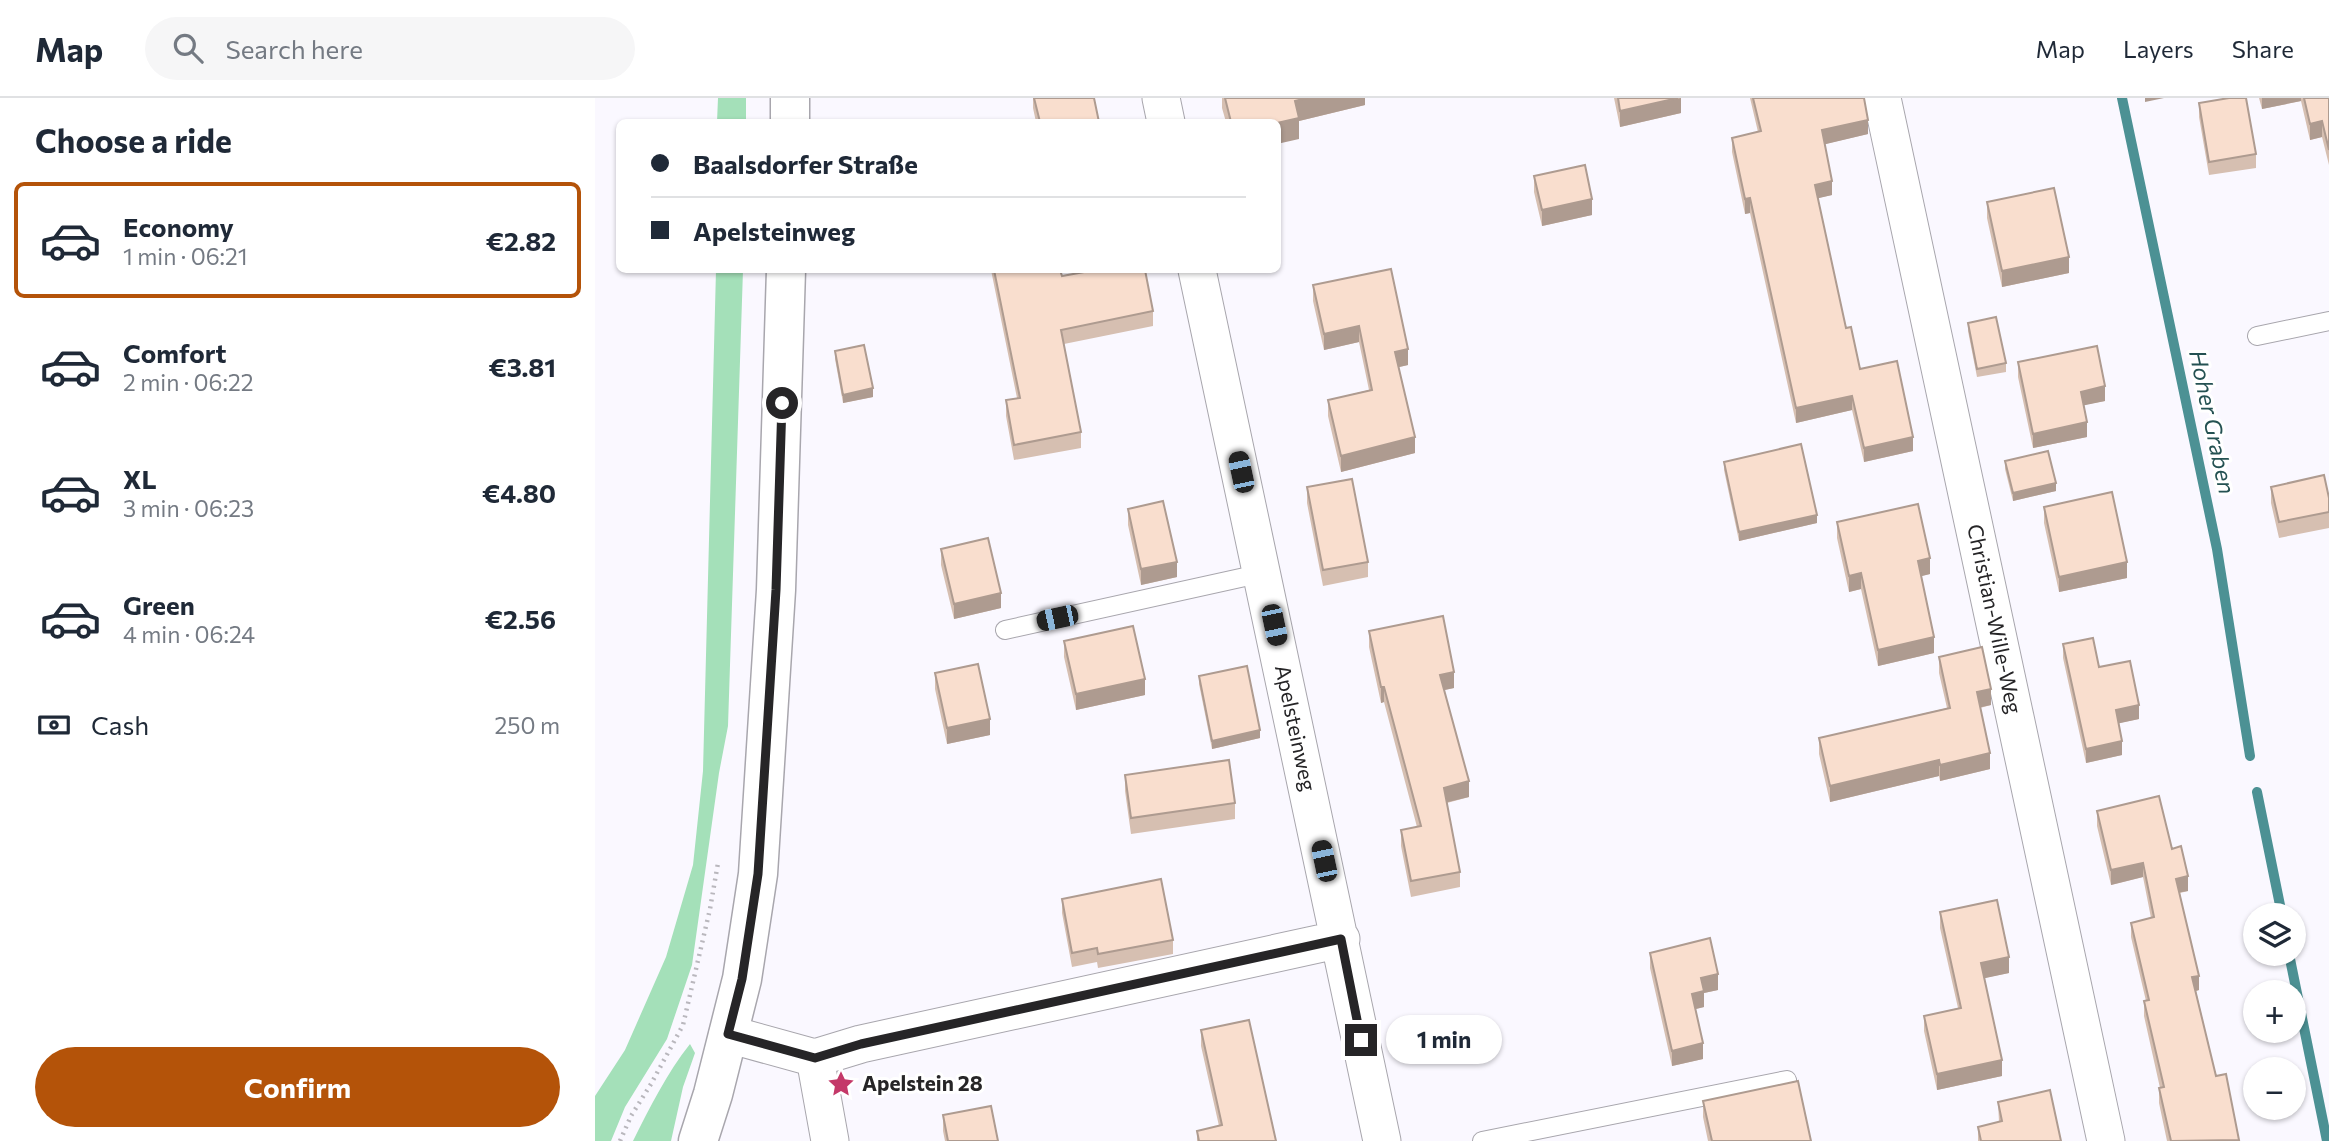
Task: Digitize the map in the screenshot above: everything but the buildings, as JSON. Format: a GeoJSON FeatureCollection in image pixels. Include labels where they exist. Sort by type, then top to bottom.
{"type":"FeatureCollection","features":[{"type":"Feature","properties":{"kind":"main road"},"geometry":{"type":"LineString","coordinates":[[790,98],[790,119]]}},
{"type":"Feature","properties":{"kind":"main road"},"geometry":{"type":"LineString","coordinates":[[698,1141],[713,1094],[742,979],[758,874],[776,590],[786,273]]}},
{"type":"Feature","properties":{"kind":"street"},"geometry":{"type":"LineString","coordinates":[[1161,98],[1165,119]]}},
{"type":"Feature","properties":{"kind":"street","name":"Christian-Wille-Weg"},"geometry":{"type":"LineString","coordinates":[[1882,98],[2106,1141]]}},
{"type":"Feature","properties":{"kind":"street","name":"Apelsteinweg"},"geometry":{"type":"LineString","coordinates":[[1198,273],[1382,1141]]}},
{"type":"Feature","properties":{"kind":"street"},"geometry":{"type":"LineString","coordinates":[[728,1034],[815,1058],[861,1044],[1341,939]]}},
{"type":"Feature","properties":{"kind":"street"},"geometry":{"type":"LineString","coordinates":[[815,1058],[829,1141]]}},
{"type":"Feature","properties":{"kind":"lane"},"geometry":{"type":"LineString","coordinates":[[2257,336],[2329,321]]}},
{"type":"Feature","properties":{"kind":"lane"},"geometry":{"type":"LineString","coordinates":[[1005,629],[1263,573]]}},
{"type":"Feature","properties":{"kind":"lane"},"geometry":{"type":"LineString","coordinates":[[1482,1141],[1787,1080]]}},
{"type":"Feature","properties":{"kind":"path"},"geometry":{"type":"LineString","coordinates":[[620,1141],[631,1116],[652,1084],[683,1025],[711,909],[719,856]]}},
{"type":"Feature","properties":{"kind":"green space"},"geometry":{"type":"Polygon","coordinates":[[[718,98],[746,98],[746,119],[717,119],[718,98]]]}},
{"type":"Feature","properties":{"kind":"green space"},"geometry":{"type":"Polygon","coordinates":[[[716,273],[743,273],[728,726],[692,965],[667,1039],[625,1107],[611,1141],[595,1141],[595,1096],[625,1050],[666,957],[693,865],[703,771],[716,273]]]}},
{"type":"Feature","properties":{"kind":"green space"},"geometry":{"type":"Polygon","coordinates":[[[690,1044],[695,1053],[683,1087],[671,1141],[633,1141],[666,1078],[690,1044]]]}},
{"type":"Feature","properties":{"kind":"waterway","name":"Hoher Graben"},"geometry":{"type":"LineString","coordinates":[[2122,98],[2217,549],[2250,756]]}},
{"type":"Feature","properties":{"kind":"waterway","name":"Hoher Graben"},"geometry":{"type":"LineString","coordinates":[[2257,792],[2280,903]]}},
{"type":"Feature","properties":{"kind":"waterway","name":"Hoher Graben"},"geometry":{"type":"LineString","coordinates":[[2291,966],[2327,1141]]}},
{"type":"Feature","properties":{"kind":"place","name":"Apelstein 28"},"geometry":{"type":"Point","coordinates":[841,1084]}},
{"type":"Feature","properties":{"kind":"route"},"geometry":{"type":"LineString","coordinates":[[782,403],[776,590],[758,874],[742,979],[728,1034],[815,1058],[861,1044],[1341,939],[1361,1040]]}}]}
